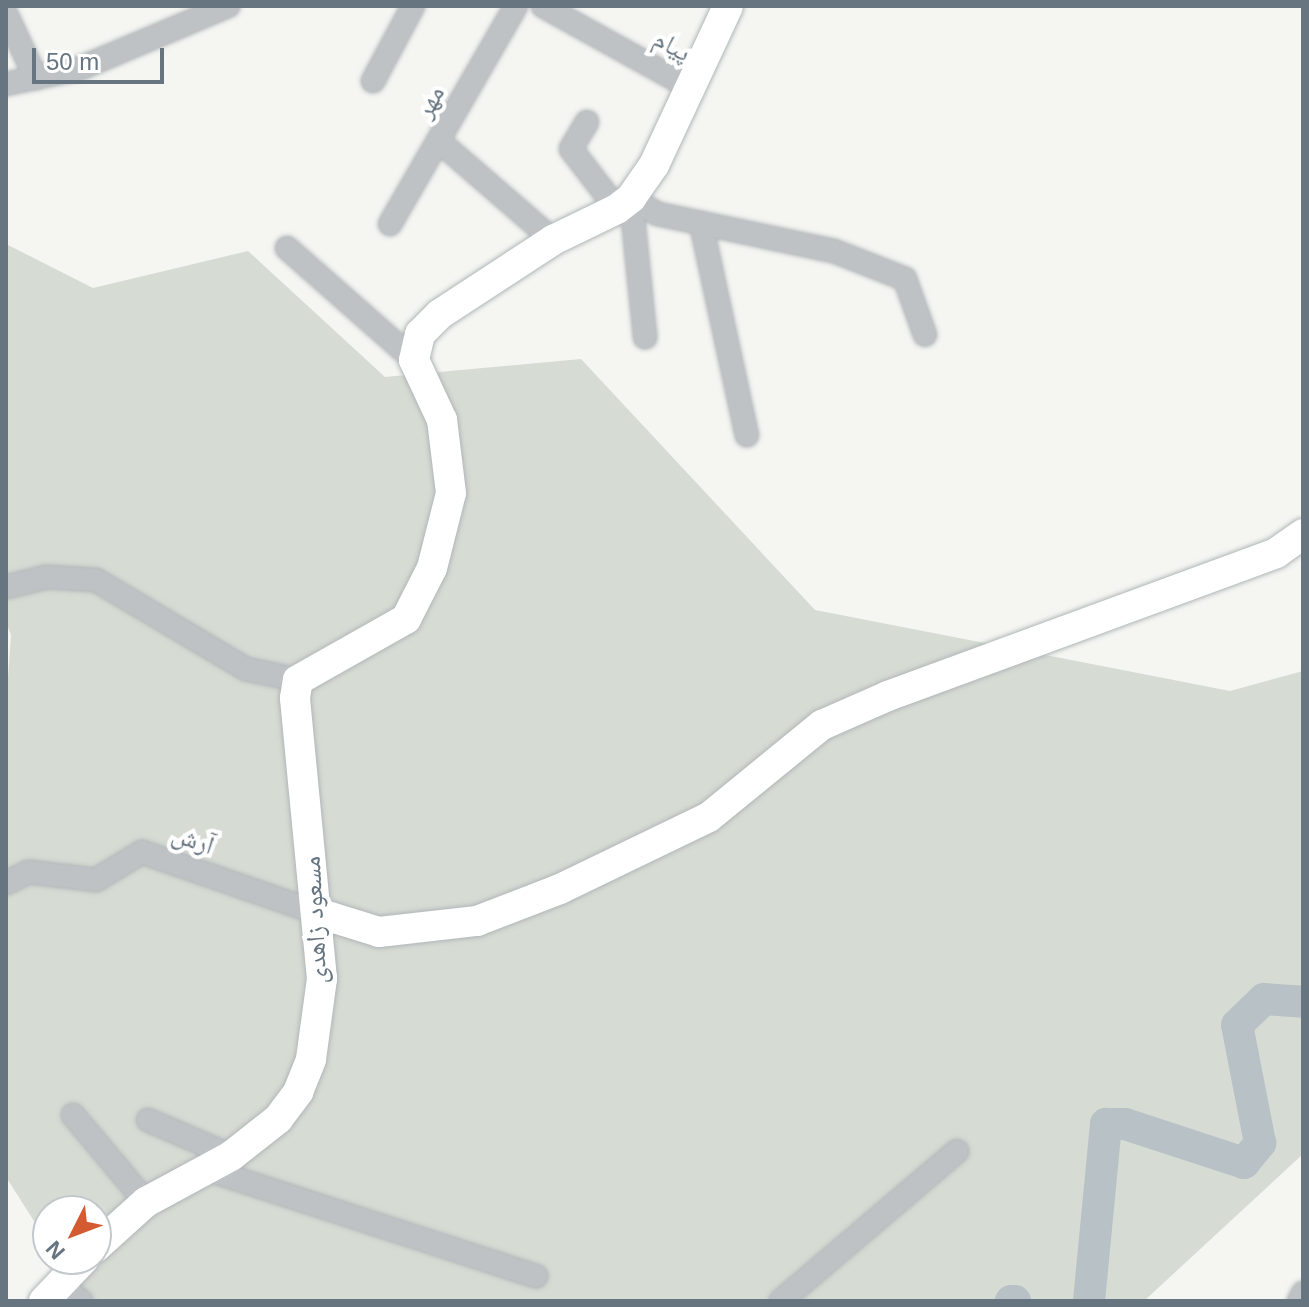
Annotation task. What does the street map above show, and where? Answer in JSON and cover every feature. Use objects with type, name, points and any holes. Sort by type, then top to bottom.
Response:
[{"type":"street","points":[[8,83],[81,68],[228,6]]},
{"type":"street","points":[[373,81],[413,6]]},
{"type":"street","name":"مهر","points":[[390,224],[516,6]]},
{"type":"street","name":"پیام","points":[[543,6],[689,87]]},
{"type":"street","points":[[414,360],[420,334],[440,314],[553,240],[624,203],[654,165],[728,6]]},
{"type":"street","points":[[6,14],[36,78]]},
{"type":"street","points":[[587,122],[571,149],[624,203],[658,214],[834,251],[905,279],[925,335]]},
{"type":"street","points":[[440,142],[553,240]]},
{"type":"street","points":[[624,203],[645,337]]},
{"type":"street","points":[[701,223],[747,435]]},
{"type":"street","points":[[6,587],[47,577],[96,580],[246,669],[298,680],[315,668],[382,636],[406,619],[432,568],[451,493],[442,420],[414,360],[287,248]]},
{"type":"street","points":[[318,913],[379,932],[477,921],[546,895],[709,817],[822,725],[888,696],[1276,553],[1303,534]]},
{"type":"street","name":"مسعود زاهدی","points":[[112,1233],[146,1202],[219,1162],[278,1119],[298,1092],[311,1059],[322,979],[295,698],[298,680]]},
{"type":"street","name":"آرش","points":[[6,883],[29,872],[96,880],[142,852],[318,913]]},
{"type":"street","points":[[73,1115],[146,1202]]},
{"type":"street","points":[[148,1120],[219,1162],[536,1276]]},
{"type":"street","points":[[781,1301],[957,1151]]},
{"type":"street","points":[[61,1295],[74,1275]]},
{"type":"street","points":[[1299,1301],[1303,1293]]},
{"type":"shaded area","points":[[6,244],[93,288],[248,251],[385,377],[581,359],[815,610],[1230,691],[1303,671],[1303,1154],[1144,1301],[85,1301],[68,1275],[112,1275],[112,1195],[32,1195],[32,1218],[6,1177],[6,706],[11,635],[6,622]]},
{"type":"waterway","points":[[1089,1301],[1106,1124],[1125,1124],[1244,1163],[1260,1143],[1237,1025],[1264,999],[1303,1002]]}]
